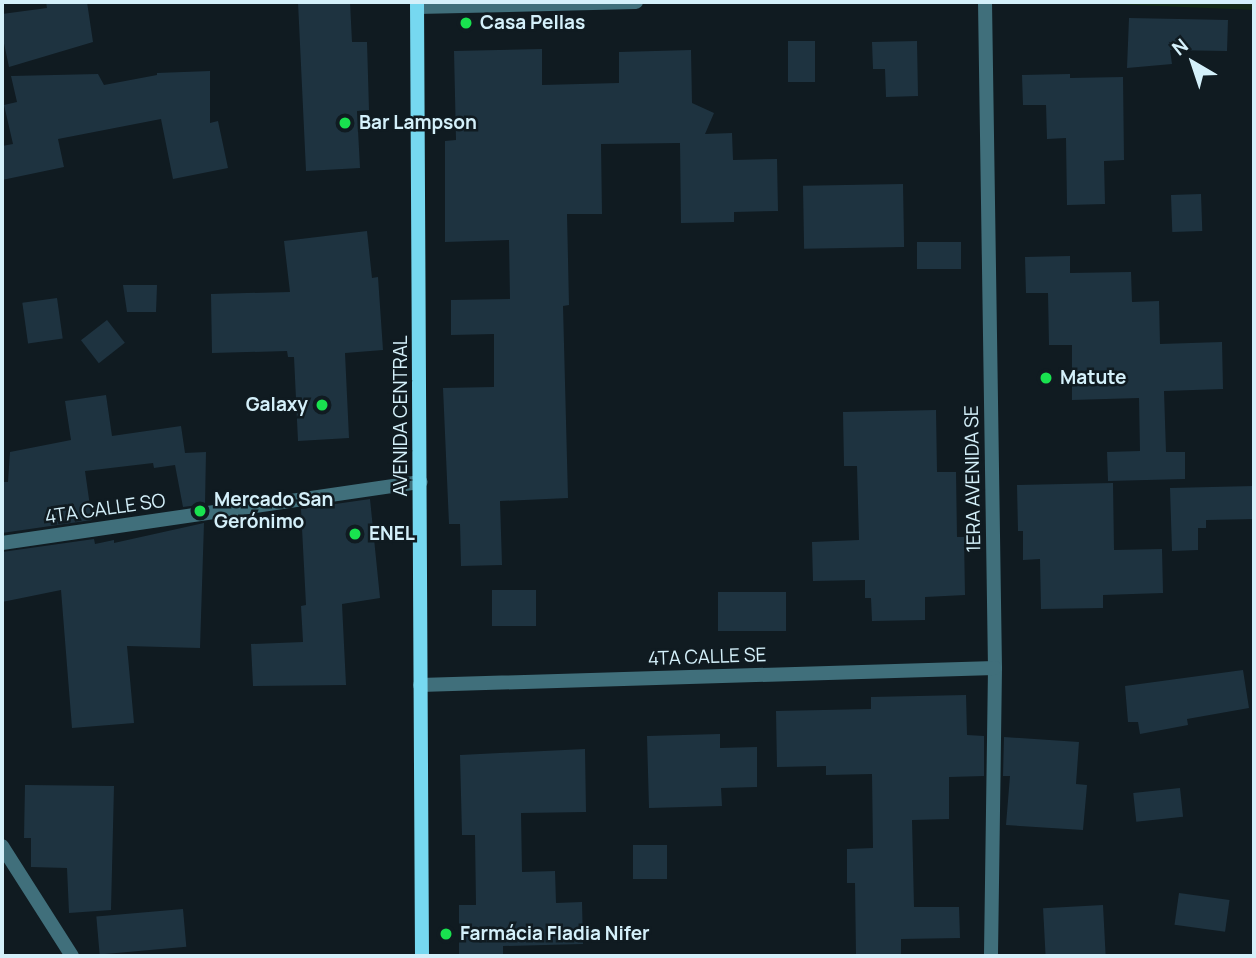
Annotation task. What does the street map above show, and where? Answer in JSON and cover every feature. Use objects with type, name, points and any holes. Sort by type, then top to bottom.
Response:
[{"type":"street","points":[[417,4],[636,2]]},
{"type":"street","name":"1ERA AVENIDA SE","points":[[985,2],[995,668],[991,956]]},
{"type":"street","name":"AVENIDA CENTRAL","points":[[417,4],[422,956]]},
{"type":"street","name":"4TA CALLE SO","points":[[2,543],[421,482]]},
{"type":"street","name":"4TA CALLE SE","points":[[420,685],[995,668]]},
{"type":"street","points":[[2,846],[72,956]]},
{"type":"green space","points":[[1254,2],[1254,10],[1112,4]]},
{"type":"building","points":[[46,2],[87,2],[93,42],[9,67],[2,34],[2,14],[47,8]]},
{"type":"building","points":[[298,2],[350,2],[352,42],[367,42],[369,110],[357,111],[360,168],[306,171]]},
{"type":"building","points":[[1129,18],[1228,20],[1227,51],[1170,50],[1172,64],[1127,68]]},
{"type":"building","points":[[788,41],[815,41],[815,82],[788,82]]},
{"type":"building","points":[[917,41],[918,96],[886,97],[885,69],[873,69],[872,42]]},
{"type":"building","points":[[542,49],[542,85],[619,83],[619,52],[691,50],[692,103],[714,113],[705,134],[732,133],[733,160],[777,159],[778,211],[734,212],[734,222],[681,223],[680,143],[601,144],[602,214],[567,214],[569,305],[563,306],[568,498],[500,501],[502,565],[461,566],[460,524],[449,524],[443,388],[494,387],[494,334],[451,335],[451,300],[510,299],[509,240],[445,242],[445,141],[456,140],[454,51]]},
{"type":"building","points":[[210,71],[210,123],[218,121],[228,168],[173,179],[161,119],[58,139],[64,167],[2,180],[2,146],[13,144],[4,105],[17,102],[11,76],[98,74],[104,85],[157,73]]},
{"type":"building","points":[[1070,74],[1070,78],[1123,77],[1124,160],[1104,161],[1105,204],[1067,205],[1066,138],[1047,139],[1046,105],[1023,105],[1022,75]]},
{"type":"building","points":[[903,184],[904,247],[804,249],[803,186]]},
{"type":"building","points":[[1201,194],[1202,231],[1172,232],[1171,195]]},
{"type":"building","points":[[367,231],[372,278],[378,277],[383,350],[345,353],[349,438],[298,441],[294,357],[288,357],[287,351],[212,353],[211,294],[290,292],[284,241]]},
{"type":"building","points":[[917,242],[961,242],[961,269],[917,269]]},
{"type":"building","points":[[1070,256],[1070,273],[1131,272],[1132,302],[1159,301],[1160,344],[1222,342],[1223,389],[1164,391],[1166,452],[1185,452],[1185,479],[1108,481],[1107,452],[1140,451],[1139,398],[1072,400],[1072,345],[1049,345],[1048,293],[1026,293],[1025,257]]},
{"type":"building","points":[[123,285],[157,285],[156,312],[127,312]]},
{"type":"building","points":[[57,298],[63,339],[28,343],[22,303]]},
{"type":"building","points":[[107,320],[125,343],[99,363],[81,340]]},
{"type":"building","points":[[106,395],[112,436],[181,426],[185,453],[206,452],[205,504],[183,507],[175,465],[154,468],[153,463],[85,471],[92,520],[2,533],[2,482],[8,482],[10,452],[71,440],[65,401]]},
{"type":"building","points":[[936,410],[937,472],[956,472],[957,537],[964,537],[965,595],[925,597],[925,620],[872,621],[871,598],[865,598],[865,580],[813,581],[812,542],[859,540],[857,466],[844,466],[843,412]]},
{"type":"building","points":[[1113,483],[1114,550],[1162,549],[1163,593],[1103,595],[1103,608],[1041,609],[1040,559],[1023,560],[1023,531],[1018,531],[1017,485]]},
{"type":"building","points":[[1254,486],[1254,519],[1206,520],[1206,528],[1198,528],[1198,550],[1172,551],[1170,488]]},
{"type":"building","points":[[370,499],[380,598],[342,604],[346,685],[253,686],[251,644],[303,642],[301,606],[306,605],[301,509]]},
{"type":"building","points":[[204,523],[200,648],[127,646],[134,723],[72,728],[61,590],[2,602],[2,552],[94,539],[95,544],[114,540],[114,543]]},
{"type":"building","points":[[492,590],[536,590],[536,626],[492,626]]},
{"type":"building","points":[[718,592],[786,592],[786,631],[718,631]]},
{"type":"building","points":[[1243,670],[1249,708],[1187,719],[1188,725],[1140,734],[1138,722],[1128,722],[1125,686]]},
{"type":"building","points":[[966,695],[967,735],[984,736],[984,776],[949,777],[949,819],[912,820],[914,907],[959,907],[960,938],[901,939],[901,956],[856,956],[855,883],[847,883],[847,849],[873,848],[872,774],[826,775],[826,766],[777,767],[776,711],[871,709],[871,697]]},
{"type":"building","points":[[720,734],[720,748],[757,747],[757,787],[721,788],[722,806],[649,808],[647,736]]},
{"type":"building","points":[[1004,737],[1079,742],[1076,784],[1087,785],[1083,830],[1006,825],[1010,776],[1003,776]]},
{"type":"building","points":[[585,749],[586,812],[521,813],[522,872],[555,871],[556,903],[582,902],[583,944],[503,946],[503,956],[459,956],[459,905],[476,905],[475,835],[462,835],[460,755]]},
{"type":"building","points":[[25,785],[114,786],[111,910],[69,913],[67,868],[31,867],[31,838],[24,838]]},
{"type":"building","points":[[1180,788],[1183,817],[1136,822],[1133,793]]},
{"type":"building","points":[[633,845],[667,845],[667,879],[633,879]]},
{"type":"building","points":[[1179,893],[1230,900],[1225,932],[1175,925]]},
{"type":"building","points":[[1103,905],[1106,956],[1046,956],[1043,908]]},
{"type":"building","points":[[183,909],[186,947],[100,954],[96,917]]},
{"type":"place","name":"Casa Pellas","points":[[466,23]]},
{"type":"place","name":"Bar Lampson","points":[[345,123]]},
{"type":"place","name":"Matute","points":[[1046,378]]},
{"type":"place","name":"Galaxy","points":[[322,405]]},
{"type":"place","name":"Mercado San Gerónimo","points":[[200,511]]},
{"type":"place","name":"ENEL","points":[[355,534]]},
{"type":"place","name":"Farmácia Fladia Nifer","points":[[446,934]]}]
